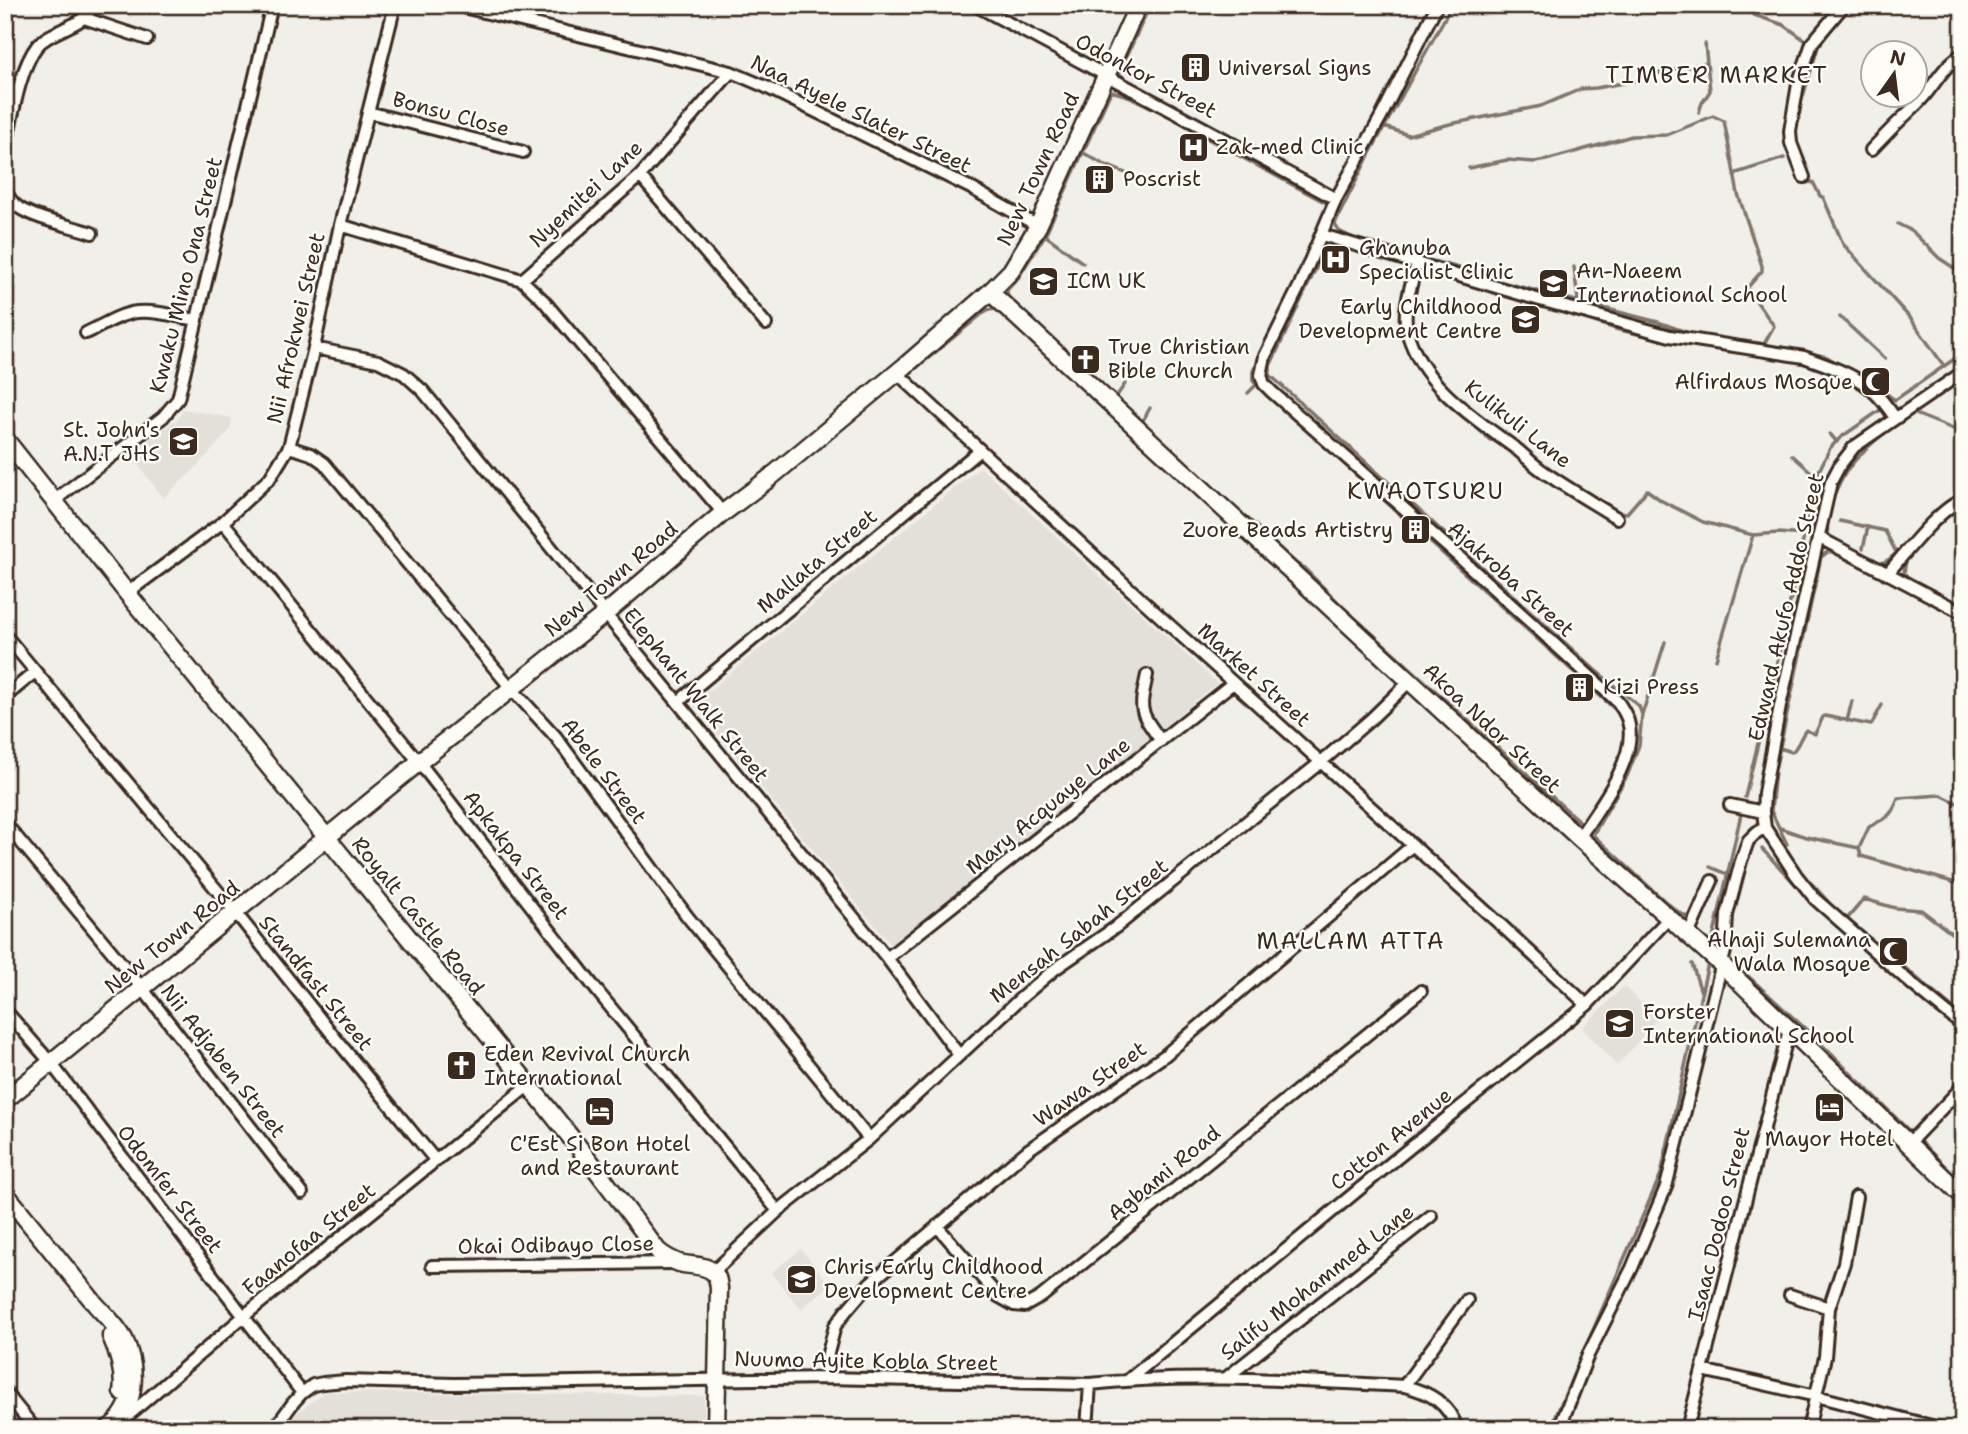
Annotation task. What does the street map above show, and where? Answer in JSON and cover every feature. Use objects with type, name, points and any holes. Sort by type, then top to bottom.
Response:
[{"type":"street","points":[[5,149],[30,56],[49,35],[84,18],[93,5]]},
{"type":"street","name":"Kwaku Mino Ona Street","points":[[55,500],[163,417],[178,399],[272,5]]},
{"type":"street","name":"Nii Afrokwei Street","points":[[127,593],[223,522],[270,478],[289,447],[314,348],[340,225],[395,5]]},
{"type":"street","name":"Naa Ayele Slater Street","points":[[455,5],[731,72],[969,187],[1038,226]]},
{"type":"street","name":"Odonkor Street","points":[[975,5],[1336,199]]},
{"type":"street","name":"New Town Road","points":[[5,1100],[604,614],[990,292],[1011,271],[1038,226],[1138,5]]},
{"type":"street","name":"Ajakroba Street","points":[[1437,5],[1336,199],[1299,288],[1265,356],[1261,375],[1264,384],[1618,702],[1629,722],[1627,755],[1611,787],[1579,838]]},
{"type":"street","points":[[1804,177],[1791,143],[1790,131],[1798,84],[1812,43],[1844,5]]},
{"type":"street","points":[[84,18],[148,39]]},
{"type":"street","points":[[1871,150],[1918,103],[1952,62],[1963,54]]},
{"type":"street","name":"Nyemitei Lane","points":[[522,280],[640,176],[731,72]]},
{"type":"street","name":"Bonsu Close","points":[[368,112],[523,152]]},
{"type":"street","points":[[640,176],[766,324]]},
{"type":"street","points":[[5,189],[9,200],[18,208],[92,233]]},
{"type":"street","points":[[340,225],[522,280],[543,300],[723,513]]},
{"type":"street","points":[[1322,235],[1670,336],[1804,357],[1868,386],[1882,399],[1892,414]]},
{"type":"street","name":"Kulikuli Lane","points":[[1417,262],[1407,305],[1407,329],[1417,356],[1430,375],[1479,424],[1542,471],[1617,518]]},
{"type":"street","name":"Akoa Ndor Street","points":[[990,292],[1579,838],[1721,964],[1963,1196]]},
{"type":"street","points":[[86,333],[138,312],[197,320]]},
{"type":"street","name":"Elephant Walk Street","points":[[314,348],[378,361],[404,374],[423,391],[887,958],[959,1055]]},
{"type":"street","name":"Market Street","points":[[896,372],[1587,1005]]},
{"type":"street","name":"Edward Akufo Addo Street","points":[[1765,828],[1764,793],[1780,706],[1831,481],[1854,447],[1892,414],[1963,372]]},
{"type":"street","name":"Royalt Castle Road","points":[[5,439],[127,593],[529,1085],[658,1251],[680,1263],[699,1266],[713,1272]]},
{"type":"street","name":"Abele Street","points":[[289,447],[311,454],[324,463],[511,688],[556,737],[687,916],[869,1139]]},
{"type":"street","name":"Mallata Street","points":[[678,702],[980,450]]},
{"type":"street","points":[[1887,574],[1937,518],[1963,500]]},
{"type":"street","name":"Apkakpa Street","points":[[223,522],[419,762],[598,992],[778,1212]]},
{"type":"street","points":[[1818,537],[1963,613]]},
{"type":"street","name":"Standfast Street","points":[[5,635],[236,913],[436,1161]]},
{"type":"street","points":[[5,697],[34,672]]},
{"type":"street","points":[[1147,675],[1141,704],[1143,715],[1161,741]]},
{"type":"street","name":"Mensah Sabah Street","points":[[713,1272],[778,1212],[869,1139],[1055,969],[1116,927],[1321,762],[1411,680]]},
{"type":"street","name":"Mary Acquaye Lane","points":[[887,958],[1233,683]]},
{"type":"street","points":[[1730,805],[1763,812]]},
{"type":"street","name":"Nii Adjaben Street","points":[[5,823],[142,988],[302,1193]]},
{"type":"street","points":[[1559,1429],[1588,1355],[1632,1268],[1666,1187],[1726,946],[1727,915],[1741,861],[1748,842],[1757,832],[1765,828],[1815,899],[1963,1026]]},
{"type":"street","name":"Wawa Street","points":[[825,1378],[835,1326],[870,1283],[1028,1150],[1164,1056],[1412,845]]},
{"type":"street","points":[[1692,938],[1712,881]]},
{"type":"street","name":"Cotton Avenue","points":[[1128,1380],[1587,1005],[1669,918]]},
{"type":"street","name":"Agbami Road","points":[[937,1226],[998,1296],[1014,1305],[1025,1306],[1041,1297],[1421,991]]},
{"type":"street","name":"Odomfer Street","points":[[5,1010],[51,1063],[302,1393]]},
{"type":"street","name":"Isaac Dodoo Street","points":[[1687,1429],[1789,1030]]},
{"type":"street","name":"Faanofaa Street","points":[[109,1427],[119,1424],[148,1396],[244,1316],[529,1085]]},
{"type":"street","points":[[1908,1144],[1963,1086]]},
{"type":"street","points":[[5,1194],[125,1341],[132,1368],[132,1386],[128,1406],[109,1427]]},
{"type":"street","points":[[1808,1429],[1825,1357],[1829,1308],[1844,1264],[1856,1197]]},
{"type":"street","name":"Salifu Mohammed Lane","points":[[1226,1378],[1431,1216]]},
{"type":"street","name":"Okai Odibayo Close","points":[[432,1266],[680,1263]]},
{"type":"street","points":[[713,1272],[719,1288],[716,1429]]},
{"type":"street","points":[[1790,1295],[1829,1308]]},
{"type":"street","points":[[1404,1386],[1467,1300]]},
{"type":"street","points":[[1702,1370],[1816,1396],[1914,1425],[1943,1429]]},
{"type":"street","name":"Nuumo Ayite Kobla Street","points":[[302,1393],[313,1385],[346,1381],[454,1384],[825,1378],[1090,1384],[1128,1380],[1226,1378],[1404,1386],[1432,1395],[1442,1402],[1457,1429]]},
{"type":"street","points":[[1087,1429],[1090,1384]]},
{"type":"street","points":[[5,1392],[35,1429]]},
{"type":"street","points":[[274,1429],[302,1393]]},
{"type":"shaded area","name":"St. John's A.N.T JHS","points":[[183,409],[232,418],[230,430],[193,471],[163,498],[129,453],[179,418]]},
{"type":"shaded area","points":[[980,467],[1217,683],[896,951],[693,704]]},
{"type":"shaded area","name":"Forster International School","points":[[1624,986],[1657,1019],[1617,1066],[1582,1028]]},
{"type":"shaded area","name":"Chris Early Childhood Development Centre","points":[[801,1249],[830,1285],[801,1309],[771,1273]]},
{"type":"shaded area","points":[[325,1392],[704,1396],[704,1429],[285,1429],[296,1414]]},
{"type":"waterway","points":[[1119,28],[1129,5]]},
{"type":"waterway","points":[[1150,5],[1119,73],[1125,79],[1270,158]]},
{"type":"waterway","points":[[1155,5],[1164,8]]},
{"type":"waterway","points":[[1357,240],[1339,231],[1335,225],[1336,221],[1369,155],[1452,5]]},
{"type":"waterway","points":[[1738,5],[1754,15],[1784,25],[1809,43]]},
{"type":"waterway","points":[[1795,129],[1818,47],[1850,5]]},
{"type":"waterway","points":[[1699,112],[1710,91],[1705,44]]},
{"type":"waterway","points":[[1385,127],[1408,135],[1541,106],[1581,89],[1639,80],[1706,63]]},
{"type":"waterway","points":[[1008,300],[1007,290],[1018,278],[1045,235],[1111,91],[1128,96],[1175,119],[1328,204]]},
{"type":"waterway","points":[[1311,246],[1334,191],[1382,103]]},
{"type":"waterway","points":[[1785,129],[1789,114]]},
{"type":"waterway","points":[[1469,168],[1507,160],[1535,162],[1632,136],[1667,135],[1713,116],[1724,121],[1738,194],[1762,266],[1762,271],[1747,288],[1774,326],[1764,344]]},
{"type":"waterway","points":[[1082,152],[1140,179]]},
{"type":"waterway","points":[[1734,176],[1784,158]]},
{"type":"waterway","points":[[1802,179],[1804,183],[1813,182],[1823,197],[1843,244],[1911,319],[1944,366]]},
{"type":"waterway","points":[[1898,224],[1912,231],[1939,258],[1963,274]]},
{"type":"waterway","points":[[1045,235],[1083,263]]},
{"type":"waterway","points":[[1326,247],[1270,366],[1270,375],[1594,669],[1639,706],[1642,715]]},
{"type":"waterway","points":[[1405,254],[1658,322],[1694,335]]},
{"type":"waterway","points":[[1574,267],[1578,300]]},
{"type":"waterway","points":[[909,374],[987,310],[997,309],[1001,313]]},
{"type":"waterway","points":[[1570,314],[1619,330],[1671,341]]},
{"type":"waterway","points":[[1840,317],[1885,359]]},
{"type":"waterway","points":[[1708,337],[1797,351]]},
{"type":"waterway","points":[[1805,352],[1827,357],[1840,365]]},
{"type":"waterway","points":[[1895,400],[1963,353]]},
{"type":"waterway","points":[[1260,358],[1253,371],[1253,381],[1268,395]]},
{"type":"waterway","points":[[1831,502],[1846,472],[1869,446],[1900,421],[1963,379]]},
{"type":"waterway","points":[[1114,400],[1125,384]]},
{"type":"waterway","points":[[1248,393],[1256,385]]},
{"type":"waterway","points":[[1874,385],[1895,400]]},
{"type":"waterway","points":[[1745,797],[1774,677],[1817,475],[1830,448],[1886,406]]},
{"type":"waterway","points":[[1141,424],[1150,408]]},
{"type":"waterway","points":[[1913,413],[1963,433]]},
{"type":"waterway","points":[[1289,414],[1620,714]]},
{"type":"waterway","points":[[1474,425],[1490,440],[1500,441]]},
{"type":"waterway","points":[[1830,434],[1837,442]]},
{"type":"waterway","points":[[1168,446],[1581,823],[1612,777]]},
{"type":"waterway","points":[[1151,451],[1225,520]]},
{"type":"waterway","points":[[1792,455],[1817,475]]},
{"type":"waterway","points":[[1615,512],[1627,513],[1647,490],[1662,501],[1703,522],[1753,535],[1805,535]]},
{"type":"waterway","points":[[1914,550],[1950,513]]},
{"type":"waterway","points":[[1827,520],[1828,534],[1832,539]]},
{"type":"waterway","points":[[1840,521],[1885,531],[1896,552]]},
{"type":"waterway","points":[[1863,548],[1868,527]]},
{"type":"waterway","points":[[1716,659],[1753,535]]},
{"type":"waterway","points":[[1878,563],[1886,561],[1903,549]]},
{"type":"waterway","points":[[1787,844],[1771,811],[1775,770],[1821,557],[1829,551],[1832,552],[1963,618]]},
{"type":"waterway","points":[[1261,554],[1289,580]]},
{"type":"waterway","points":[[1909,556],[1904,573],[1910,580]]},
{"type":"waterway","points":[[1665,642],[1642,715],[1639,745],[1627,776],[1593,835],[1668,904],[1687,917]]},
{"type":"waterway","points":[[1847,721],[1852,701]]},
{"type":"waterway","points":[[1780,748],[1792,752],[1806,730],[1815,734],[1825,716],[1871,725],[1882,705]]},
{"type":"waterway","points":[[1963,806],[1941,795],[1898,798],[1887,817],[1869,827],[1859,848],[1861,856],[1963,885]]},
{"type":"waterway","points":[[1711,948],[1741,814]]},
{"type":"waterway","points":[[1780,828],[1806,837],[1859,848]]},
{"type":"waterway","points":[[1762,849],[1804,893]]},
{"type":"waterway","points":[[1710,867],[1727,874]]},
{"type":"waterway","points":[[1812,884],[1832,906],[1963,1017]]},
{"type":"waterway","points":[[1847,919],[1864,899],[1895,908],[1921,910],[1963,942]]},
{"type":"waterway","points":[[1550,1429],[1661,1174],[1709,959]]},
{"type":"waterway","points":[[1692,964],[1701,992]]},
{"type":"waterway","points":[[1748,976],[1811,1034],[1963,1184]]},
{"type":"waterway","points":[[1879,1127],[1907,1153]]},
{"type":"place","name":"Universal Signs","points":[[1195,68]]},
{"type":"place","name":"Zak-med Clinic","points":[[1193,147]]},
{"type":"place","name":"Poscrist","points":[[1100,179]]},
{"type":"place","name":"Ghanuba Specialist Clinic","points":[[1336,260]]},
{"type":"place","name":"ICM UK","points":[[1044,281]]},
{"type":"place","name":"An-Naeem International School","points":[[1553,283]]},
{"type":"place","name":"Early Childhood Development Centre","points":[[1525,319]]},
{"type":"place","name":"True Christian Bible Church","points":[[1085,359]]},
{"type":"place","name":"Alfirdaus Mosque","points":[[1876,382]]},
{"type":"place","name":"St. John's A.N.T JHS","points":[[183,442]]},
{"type":"place","name":"Zuore Beads Artistry","points":[[1416,530]]},
{"type":"place","name":"Kizi Press","points":[[1580,687]]},
{"type":"place","name":"Alhaji Sulemana Wala Mosque","points":[[1894,952]]},
{"type":"place","name":"Forster International School","points":[[1620,1024]]},
{"type":"place","name":"Eden Revival Church International","points":[[461,1066]]},
{"type":"place","name":"Mayor Hotel","points":[[1829,1107]]},
{"type":"place","name":"C'Est Si Bon Hotel and Restaurant","points":[[600,1112]]},
{"type":"place","name":"Chris Early Childhood Development Centre","points":[[801,1279]]},
{"type":"district","name":"TIMBER MARKET","points":[[1717,75]]},
{"type":"district","name":"KWAOTSURU","points":[[1426,491]]},
{"type":"district","name":"MALLAM ATTA","points":[[1351,941]]}]
